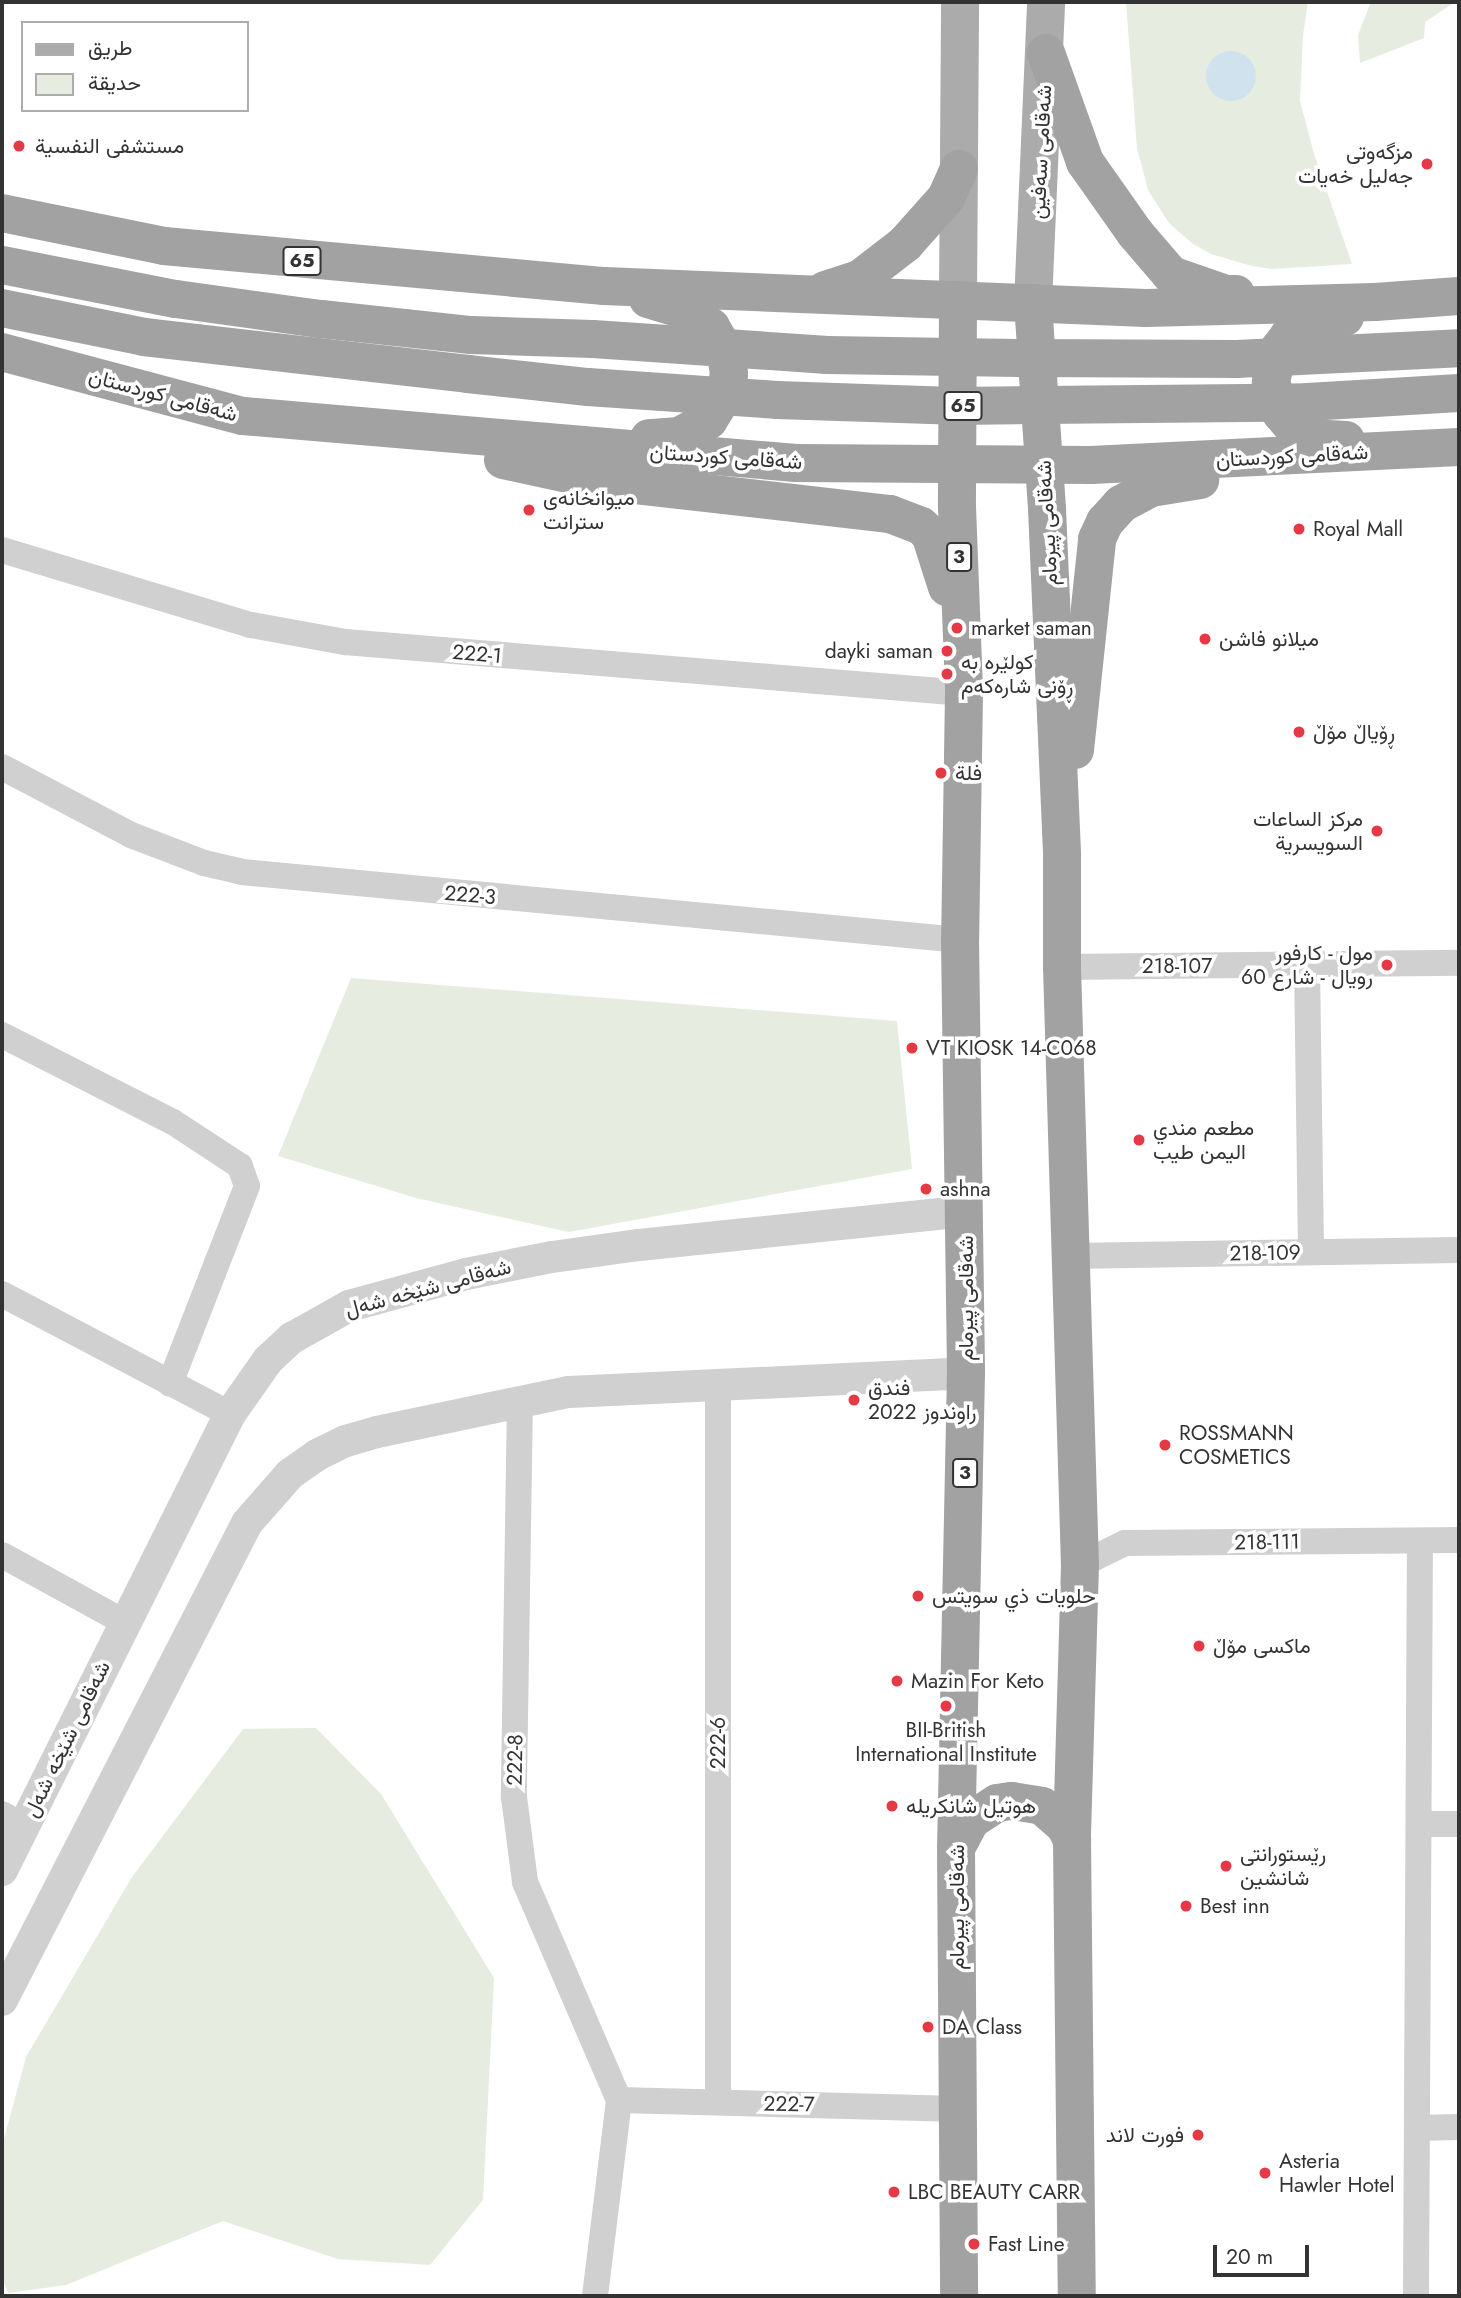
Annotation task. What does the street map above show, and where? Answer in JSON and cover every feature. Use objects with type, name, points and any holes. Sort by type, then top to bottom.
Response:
[{"type":"highway","points":[[1046,52],[1085,162],[1135,233],[1171,275],[1226,294],[1375,302]]},
{"type":"highway","points":[[810,294],[846,285],[875,269],[905,244],[939,206],[959,169]]},
{"type":"highway","name":"65","points":[[2,213],[164,246],[604,286],[1146,308],[1375,302],[1459,296]]},
{"type":"highway","points":[[2,265],[176,299],[321,319],[471,335],[593,339],[827,355],[1014,358],[1237,359],[1459,348]]},
{"type":"highway","points":[[365,429],[441,422],[669,438],[700,427],[716,412],[728,385],[729,363],[717,335],[703,320],[685,310],[604,286]]},
{"type":"highway","name":"شەقامی پیرمام","points":[[958,300],[958,464],[964,694],[960,940],[967,1373],[956,1848],[959,2296]]},
{"type":"highway","name":"شەقامی پیرمام","points":[[1033,303],[1044,464],[1062,856],[1062,967],[1080,1565],[1072,1840],[1077,2296]]},
{"type":"highway","name":"65","points":[[2,308],[144,337],[468,374],[777,400],[954,406],[1308,402],[1459,393]]},
{"type":"highway","points":[[1459,309],[1318,319],[1289,336],[1279,349],[1271,382],[1281,413],[1310,438],[1459,447]]},
{"type":"highway","name":"شەقامی کوردستان","points":[[2,352],[243,416],[365,429],[796,463],[1044,464],[1459,447]]},
{"type":"highway","points":[[365,429],[600,481],[877,510],[904,519],[930,534],[938,550],[962,649]]},
{"type":"highway","points":[[1062,856],[1097,539],[1105,522],[1121,505],[1151,488],[1394,451]]},
{"type":"highway","points":[[956,1848],[971,1820],[997,1803],[1012,1801],[1042,1806],[1065,1826],[1072,1840]]},
{"type":"main road","points":[[958,300],[960,2]]},
{"type":"main road","name":"شەقامی سەفین","points":[[1033,303],[1046,52],[1046,2]]},
{"type":"street","name":"222-1","points":[[2,550],[251,625],[345,642],[964,694]]},
{"type":"street","name":"222-3","points":[[2,767],[131,835],[204,863],[242,872],[960,940]]},
{"type":"street","name":"218-107","points":[[1062,967],[1459,962]]},
{"type":"street","points":[[1307,965],[1311,1252]]},
{"type":"street","points":[[2,1035],[173,1122],[240,1166],[247,1186],[170,1382]]},
{"type":"street","name":"شەقامی شێخه‌ شه‌ل","points":[[2,1870],[13,1820],[124,1622],[230,1414],[247,1386],[292,1338],[349,1306],[466,1274],[639,1244],[965,1211]]},
{"type":"street","name":"218-109","points":[[1071,1255],[1459,1250]]},
{"type":"street","points":[[2,1294],[230,1414]]},
{"type":"street","points":[[2,2000],[247,1523],[267,1497],[308,1461],[346,1441],[520,1400],[619,1387],[967,1373]]},
{"type":"street","name":"222-6","points":[[718,1384],[718,2102]]},
{"type":"street","name":"222-8","points":[[520,1400],[514,1797],[525,1882],[619,2100]]},
{"type":"street","points":[[1416,2296],[1420,1541]]},
{"type":"street","name":"218-111","points":[[1080,1565],[1125,1543],[1459,1541]]},
{"type":"street","points":[[2,1555],[124,1622]]},
{"type":"street","points":[[1419,1824],[1459,1824]]},
{"type":"street","points":[[595,2296],[619,2100]]},
{"type":"street","name":"222-7","points":[[619,2100],[959,2109]]},
{"type":"street","points":[[1417,2128],[1459,2127]]},
{"type":"green space","points":[[1126,2],[1308,2],[1303,35],[1300,101],[1314,154],[1352,264],[1272,269],[1252,266],[1211,254],[1193,244],[1169,223],[1148,190],[1137,148]]},
{"type":"green space","points":[[1371,2],[1452,4],[1425,22],[1424,38],[1360,63],[1358,35]]},
{"type":"green space","points":[[351,978],[897,1021],[912,1169],[569,1232],[416,1198],[278,1156]]},
{"type":"green space","points":[[316,1728],[381,1794],[494,1978],[483,2200],[430,2265],[338,2259],[223,2221],[66,2285],[8,2293],[2,2277],[2,2146],[26,2057],[132,1877],[243,1729]]},
{"type":"water","points":[[1231,51],[1249,58],[1256,76],[1249,94],[1231,101],[1213,94],[1206,76],[1213,58]]},
{"type":"place","name":"مستشفى النفسية","points":[[19,146]]},
{"type":"place","name":"مزگەوتی جەلیل خەیات","points":[[1427,164]]},
{"type":"place","name":"میوانخانەی سترانت","points":[[529,510]]},
{"type":"place","name":"Royal Mall","points":[[1299,529]]},
{"type":"place","name":"market saman","points":[[957,628]]},
{"type":"place","name":"ميلانو فاشن","points":[[1205,639]]},
{"type":"place","name":"dayki saman","points":[[947,651]]},
{"type":"place","name":"کولێرە بە ڕۆنی شارەکەم","points":[[947,674]]},
{"type":"place","name":"ڕۆیاڵ مۆڵ","points":[[1299,732]]},
{"type":"place","name":"فلة","points":[[941,773]]},
{"type":"place","name":"مركز الساعات السويسرية","points":[[1377,831]]},
{"type":"place","name":"مول - كارفور رويال - شارع 60","points":[[1387,965]]},
{"type":"place","name":"VT KIOSK 14-C068","points":[[912,1048]]},
{"type":"place","name":"مطعم مندي اليمن طيب","points":[[1139,1140]]},
{"type":"place","name":"ashna","points":[[926,1189]]},
{"type":"place","name":"فندق راوندوز 2022","points":[[854,1400]]},
{"type":"place","name":"ROSSMANN COSMETICS","points":[[1165,1445]]},
{"type":"place","name":"حلويات ذي سويتس","points":[[918,1596]]},
{"type":"place","name":"ماكسی مۆڵ","points":[[1199,1646]]},
{"type":"place","name":"Mazin For Keto","points":[[897,1681]]},
{"type":"place","name":"BII-British International Institute","points":[[946,1706]]},
{"type":"place","name":"هوتيل شانكريله","points":[[892,1806]]},
{"type":"place","name":"رێستورانتی شانشین","points":[[1226,1866]]},
{"type":"place","name":"Best inn","points":[[1186,1906]]},
{"type":"place","name":"DA Class","points":[[928,2027]]},
{"type":"place","name":"فورت لاند","points":[[1198,2135]]},
{"type":"place","name":"Asteria Hawler Hotel","points":[[1265,2173]]},
{"type":"place","name":"LBC BEAUTY CARR","points":[[894,2192]]},
{"type":"place","name":"Fast Line","points":[[974,2244]]}]
